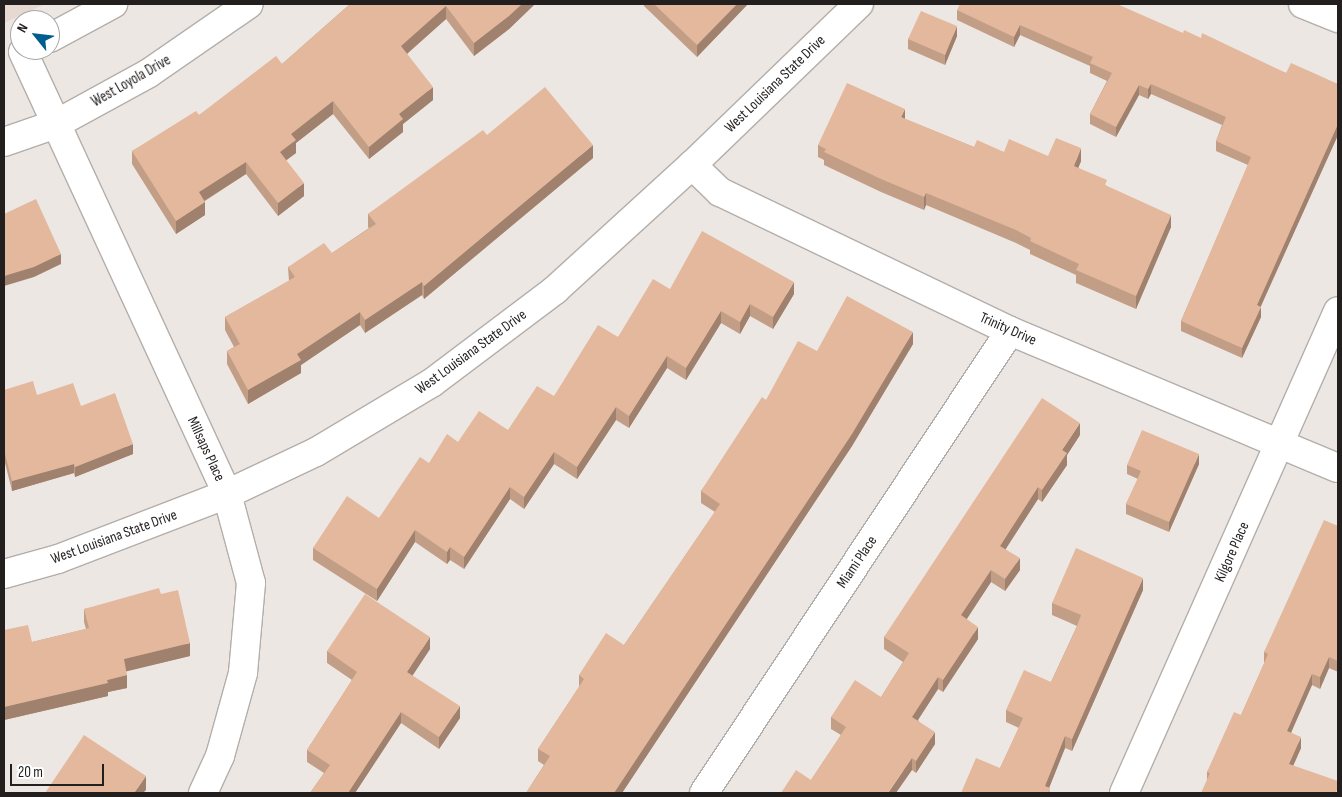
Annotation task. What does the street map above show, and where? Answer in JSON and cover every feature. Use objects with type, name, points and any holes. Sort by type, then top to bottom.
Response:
[{"type":"street","points":[[60,33],[113,4]]},
{"type":"street","name":"West Loyola Drive","points":[[4,142],[56,124],[149,73],[249,4]]},
{"type":"street","name":"West Louisiana State Drive","points":[[4,574],[58,559],[227,494],[316,452],[433,382],[555,290],[692,164],[859,4]]},
{"type":"street","points":[[1304,4],[1338,18]]},
{"type":"street","name":"Millsaps Place","points":[[21,60],[56,124],[227,494],[251,583],[243,673],[220,756],[203,793]]},
{"type":"street","name":"Trinity Drive","points":[[692,164],[720,192],[1010,331],[1338,468]]},
{"type":"street","name":"Kilgore Place","points":[[1124,793],[1338,311]]},
{"type":"street","name":"Miami Place","points":[[704,793],[1010,331]]},
{"type":"shaded area","points":[[4,4],[45,4],[32,10],[10,10],[10,20],[4,23]]},
{"type":"building","points":[[350,4],[522,4],[474,43],[446,6],[401,46],[433,87],[399,114],[403,119],[369,147],[333,101],[291,134],[296,140],[280,152],[304,183],[278,203],[246,162],[199,192],[205,202],[176,221],[132,151],[196,111],[199,115],[276,56],[282,64]]},
{"type":"building","points":[[654,4],[737,4],[697,45]]},
{"type":"building","points":[[960,4],[1117,4],[1183,33],[1184,30],[1201,38],[1202,33],[1286,73],[1291,63],[1338,84],[1338,124],[1257,305],[1261,307],[1242,348],[1181,321],[1251,157],[1216,141],[1226,117],[1151,84],[1148,89],[1139,85],[1116,127],[1090,114],[1112,73],[1090,63],[1093,57],[1020,25],[1014,37],[957,10]]},
{"type":"building","points":[[921,11],[957,26],[945,55],[908,39]]},
{"type":"building","points":[[847,83],[905,109],[901,117],[974,147],[977,140],[1004,152],[1009,139],[1048,156],[1056,138],[1081,148],[1074,166],[1107,180],[1105,185],[1171,215],[1136,296],[1076,270],[1079,264],[1030,241],[1031,238],[1016,230],[926,193],[924,197],[824,152],[826,149],[818,145]]},
{"type":"building","points":[[545,87],[593,145],[424,286],[422,282],[365,320],[360,312],[297,354],[301,360],[248,390],[227,351],[240,344],[225,317],[295,277],[288,267],[324,243],[332,253],[376,224],[368,214],[483,130],[487,135]]},
{"type":"building","points":[[36,199],[61,254],[34,267],[4,276],[4,214]]},
{"type":"building","points":[[702,231],[794,282],[773,317],[750,304],[740,322],[721,311],[686,368],[667,356],[629,416],[616,407],[577,467],[554,452],[524,497],[510,487],[464,557],[450,547],[447,552],[415,530],[377,589],[313,548],[347,496],[379,518],[420,457],[429,463],[447,434],[458,442],[479,411],[508,430],[537,386],[554,396],[598,325],[618,337],[653,279],[670,289]]},
{"type":"building","points":[[847,296],[913,332],[852,434],[614,793],[526,793],[550,756],[538,749],[584,679],[579,675],[606,633],[624,645],[720,504],[701,491],[762,397],[766,400],[798,341],[817,351]]},
{"type":"building","points":[[33,381],[37,395],[73,383],[81,406],[115,393],[133,444],[75,467],[74,464],[12,481],[4,450],[4,390]]},
{"type":"building","points":[[1042,398],[1080,423],[1062,450],[1067,453],[1042,490],[1038,487],[1000,546],[1020,558],[1005,579],[991,570],[961,615],[978,627],[943,680],[938,677],[912,717],[935,732],[916,761],[912,758],[888,793],[781,793],[796,770],[811,780],[846,727],[831,717],[855,680],[881,697],[909,653],[884,637]]},
{"type":"building","points":[[1142,430],[1199,454],[1169,522],[1126,504],[1141,471],[1127,465]]},
{"type":"building","points":[[1324,520],[1338,526],[1338,661],[1329,657],[1320,677],[1312,674],[1287,731],[1301,737],[1289,764],[1338,781],[1336,793],[1201,793],[1210,773],[1207,772],[1234,712],[1241,715],[1268,654],[1264,652]]},
{"type":"building","points":[[1076,548],[1143,578],[1072,739],[1065,736],[1045,786],[1050,788],[1048,793],[961,793],[976,758],[1000,768],[1023,718],[1006,710],[1024,670],[1051,682],[1076,629],[1081,615],[1052,603]]},
{"type":"building","points":[[159,588],[161,594],[178,590],[190,643],[124,659],[127,675],[107,680],[108,683],[4,707],[4,630],[28,625],[32,642],[89,628],[84,609]]},
{"type":"building","points":[[365,594],[430,637],[407,672],[460,706],[439,737],[401,712],[348,793],[310,793],[330,765],[307,750],[357,672],[327,651]]},
{"type":"building","points":[[84,735],[146,776],[134,793],[45,793]]}]
